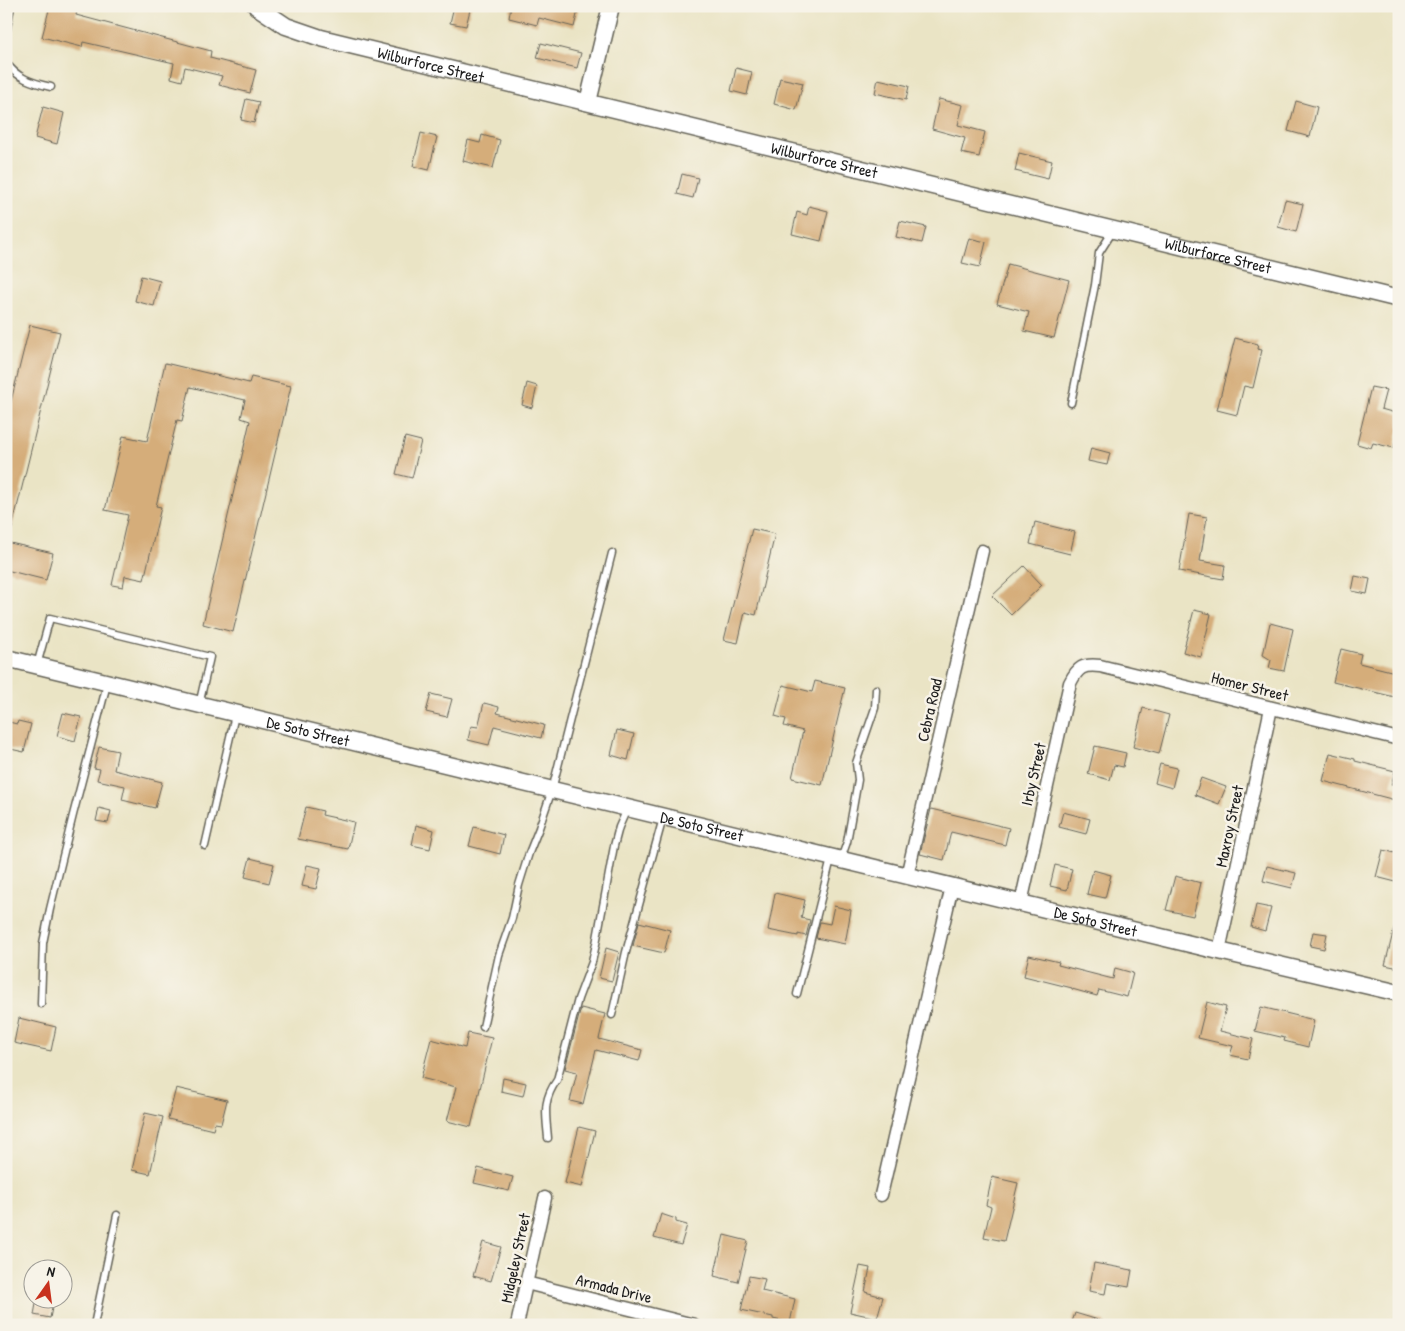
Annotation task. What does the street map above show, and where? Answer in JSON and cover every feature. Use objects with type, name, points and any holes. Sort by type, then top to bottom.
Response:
[{"type":"street","name":"Wilburforce Street","points":[[256,6],[286,26],[321,38],[1399,299]]},
{"type":"street","points":[[588,102],[610,6]]},
{"type":"street","name":"Cebra Road","points":[[907,876],[982,551]]},
{"type":"street","name":"De Soto Street","points":[[6,658],[1399,993]]},
{"type":"street","name":"Homer Street","points":[[1093,665],[1399,739]]},
{"type":"street","name":"Irby Street","points":[[1021,903],[1070,683],[1074,674],[1081,667],[1093,665]]},
{"type":"street","name":"Maxroy Street","points":[[1219,951],[1271,708]]},
{"type":"street","points":[[881,1196],[952,886]]},
{"type":"street","name":"Midgeley Street","points":[[517,1325],[545,1198]]},
{"type":"street","name":"Armada Drive","points":[[526,1283],[694,1325]]},
{"type":"lane","points":[[6,34],[12,6]]},
{"type":"lane","points":[[6,62],[16,74],[24,79],[51,86]]},
{"type":"lane","points":[[1071,403],[1095,285],[1099,254],[1113,230]]},
{"type":"lane","points":[[483,1027],[499,955],[512,918],[519,885],[552,790],[612,553]]},
{"type":"lane","points":[[37,666],[50,618],[210,656],[199,705]]},
{"type":"lane","points":[[42,1004],[43,943],[72,815],[107,683]]},
{"type":"lane","points":[[798,994],[836,859],[847,842],[858,780],[856,763],[875,708],[876,689]]},
{"type":"lane","points":[[205,846],[236,714]]},
{"type":"lane","points":[[548,1138],[546,1105],[552,1087],[557,1080],[578,999],[592,962],[614,846],[627,808]]},
{"type":"lane","points":[[612,1015],[626,952],[663,817]]},
{"type":"lane","points":[[94,1325],[117,1215]]},
{"type":"building","points":[[50,6],[78,6],[76,15],[211,51],[210,58],[256,70],[250,93],[219,85],[222,76],[185,67],[182,81],[171,78],[174,63],[83,42],[82,47],[42,37]]},
{"type":"building","points":[[454,6],[471,6],[466,26],[450,23]]},
{"type":"building","points":[[511,6],[579,6],[574,27],[539,18],[537,25],[509,18]]},
{"type":"building","points":[[541,43],[581,53],[577,68],[537,58]]},
{"type":"building","points":[[736,68],[752,72],[747,95],[731,91]]},
{"type":"building","points":[[780,78],[803,83],[796,110],[774,104]]},
{"type":"building","points":[[878,79],[909,86],[906,100],[875,93]]},
{"type":"building","points":[[246,99],[259,102],[254,123],[241,120]]},
{"type":"building","points":[[939,99],[963,105],[958,125],[985,132],[979,157],[961,153],[965,138],[932,129]]},
{"type":"building","points":[[1296,101],[1317,107],[1310,137],[1288,131]]},
{"type":"building","points":[[43,107],[64,113],[57,144],[35,138]]},
{"type":"building","points":[[421,133],[437,137],[429,170],[413,166]]},
{"type":"building","points":[[482,135],[500,140],[493,168],[463,161],[468,140],[480,143]]},
{"type":"building","points":[[1019,153],[1052,161],[1048,179],[1015,171]]},
{"type":"building","points":[[682,174],[698,178],[693,198],[677,194]]},
{"type":"building","points":[[1285,200],[1303,204],[1296,232],[1278,227]]},
{"type":"building","points":[[809,206],[828,211],[821,241],[792,234],[797,212],[807,215]]},
{"type":"building","points":[[900,221],[926,227],[922,243],[896,237]]},
{"type":"building","points":[[969,238],[986,242],[980,267],[962,263]]},
{"type":"building","points":[[1008,264],[1069,280],[1054,338],[1024,331],[1029,312],[997,304]]},
{"type":"building","points":[[141,276],[160,281],[154,306],[135,301]]},
{"type":"building","points":[[30,325],[60,332],[10,536],[6,535],[6,421]]},
{"type":"building","points":[[1235,338],[1258,344],[1257,349],[1262,350],[1253,388],[1244,386],[1237,415],[1217,410]]},
{"type":"building","points":[[165,363],[249,383],[251,377],[291,386],[233,632],[203,624],[250,421],[241,418],[245,400],[190,387],[182,421],[177,420],[156,506],[161,507],[144,580],[125,576],[123,587],[112,585],[128,515],[105,510],[123,436],[147,441]]},
{"type":"building","points":[[527,383],[537,386],[532,408],[522,405]]},
{"type":"building","points":[[1371,387],[1386,390],[1381,409],[1399,414],[1399,429],[1394,448],[1373,443],[1371,448],[1357,444]]},
{"type":"building","points":[[405,437],[421,441],[412,478],[396,474]]},
{"type":"building","points":[[1091,448],[1110,453],[1107,465],[1088,461]]},
{"type":"building","points":[[1189,514],[1207,517],[1200,561],[1225,565],[1223,579],[1179,571]]},
{"type":"building","points":[[1035,522],[1075,532],[1070,554],[1030,544]]},
{"type":"building","points":[[752,529],[775,534],[756,615],[745,612],[738,643],[724,640]]},
{"type":"building","points":[[6,542],[53,553],[46,580],[6,570]]},
{"type":"building","points":[[1024,566],[1042,585],[1011,615],[992,596]]},
{"type":"building","points":[[1355,576],[1370,579],[1367,594],[1352,591]]},
{"type":"building","points":[[1194,610],[1211,614],[1201,657],[1183,652]]},
{"type":"building","points":[[1270,623],[1293,629],[1284,671],[1269,668],[1271,660],[1263,655]]},
{"type":"building","points":[[1341,649],[1361,654],[1359,663],[1399,673],[1399,698],[1333,682]]},
{"type":"building","points":[[815,681],[845,688],[822,785],[792,778],[803,731],[784,726],[786,719],[775,716],[783,685],[812,692]]},
{"type":"building","points":[[431,694],[452,699],[447,717],[426,712]]},
{"type":"building","points":[[484,703],[499,707],[497,713],[544,725],[541,738],[494,726],[489,745],[468,740],[471,726],[478,727]]},
{"type":"building","points":[[1143,708],[1169,715],[1159,754],[1133,747]]},
{"type":"building","points":[[63,713],[81,717],[75,741],[57,736]]},
{"type":"building","points":[[18,721],[31,724],[24,752],[6,748],[6,734],[9,722],[17,724]]},
{"type":"building","points":[[617,730],[634,734],[628,760],[611,755]]},
{"type":"building","points":[[1095,746],[1126,753],[1123,767],[1114,765],[1110,780],[1088,774]]},
{"type":"building","points":[[99,747],[118,751],[114,770],[162,782],[155,808],[122,800],[125,786],[97,780],[100,769],[94,768]]},
{"type":"building","points":[[1330,753],[1395,771],[1391,785],[1398,787],[1395,800],[1323,781]]},
{"type":"building","points":[[1160,764],[1177,768],[1172,788],[1155,783]]},
{"type":"building","points":[[1201,778],[1226,787],[1219,804],[1195,795]]},
{"type":"building","points":[[306,807],[323,811],[322,815],[354,822],[348,849],[298,839]]},
{"type":"building","points":[[99,808],[111,811],[108,823],[96,821]]},
{"type":"building","points":[[931,809],[1009,828],[1005,845],[951,832],[944,860],[920,854]]},
{"type":"building","points":[[1063,812],[1090,819],[1086,834],[1059,827]]},
{"type":"building","points":[[416,825],[434,830],[430,849],[412,845]]},
{"type":"building","points":[[474,827],[504,835],[500,854],[469,846]]},
{"type":"building","points":[[1383,850],[1399,854],[1399,872],[1396,882],[1376,877]]},
{"type":"building","points":[[250,858],[274,864],[269,883],[245,877]]},
{"type":"building","points":[[307,865],[321,868],[316,889],[302,886]]},
{"type":"building","points":[[1055,865],[1072,869],[1067,890],[1050,886]]},
{"type":"building","points":[[1267,866],[1296,873],[1292,888],[1263,881]]},
{"type":"building","points":[[1093,870],[1111,875],[1105,898],[1087,894]]},
{"type":"building","points":[[1175,876],[1201,883],[1193,916],[1166,910]]},
{"type":"building","points":[[775,893],[805,900],[801,918],[810,920],[806,936],[768,930]]},
{"type":"building","points":[[1256,905],[1271,908],[1265,931],[1251,927]]},
{"type":"building","points":[[834,906],[851,910],[845,944],[816,938],[820,922],[830,924]]},
{"type":"building","points":[[639,922],[670,930],[664,953],[633,946]]},
{"type":"building","points":[[1395,925],[1399,926],[1399,968],[1385,965]]},
{"type":"building","points":[[1313,932],[1327,934],[1324,949],[1310,946]]},
{"type":"building","points":[[606,948],[619,952],[612,981],[599,978]]},
{"type":"building","points":[[1029,955],[1059,962],[1058,965],[1113,979],[1115,968],[1133,973],[1127,997],[1099,990],[1097,996],[1024,976]]},
{"type":"building","points":[[1207,1002],[1226,1007],[1220,1031],[1253,1039],[1248,1059],[1230,1055],[1233,1046],[1198,1038]]},
{"type":"building","points":[[1261,1007],[1314,1020],[1308,1047],[1284,1041],[1285,1038],[1255,1031]]},
{"type":"building","points":[[581,1008],[605,1014],[599,1039],[642,1050],[639,1061],[596,1050],[583,1104],[570,1101],[577,1072],[565,1069]]},
{"type":"building","points":[[19,1018],[56,1027],[51,1051],[14,1043]]},
{"type":"building","points":[[468,1033],[492,1038],[471,1127],[447,1121],[456,1087],[421,1078],[431,1039],[465,1048]]},
{"type":"building","points":[[503,1078],[526,1083],[523,1096],[501,1091]]},
{"type":"building","points":[[176,1088],[227,1100],[221,1124],[215,1123],[213,1130],[168,1119]]},
{"type":"building","points":[[145,1113],[163,1117],[150,1174],[132,1170]]},
{"type":"building","points":[[579,1127],[595,1131],[582,1187],[565,1183]]},
{"type":"building","points":[[478,1168],[513,1177],[509,1191],[474,1183]]},
{"type":"building","points":[[992,1177],[1018,1183],[1004,1241],[984,1237],[991,1207],[986,1205]]},
{"type":"building","points":[[661,1214],[676,1219],[676,1222],[687,1225],[681,1245],[654,1238]]},
{"type":"building","points":[[724,1235],[748,1241],[738,1282],[714,1276]]},
{"type":"building","points":[[483,1242],[501,1247],[491,1281],[473,1276]]},
{"type":"building","points":[[1094,1263],[1132,1270],[1129,1287],[1107,1283],[1105,1294],[1089,1291]]},
{"type":"building","points":[[860,1266],[870,1268],[865,1292],[883,1297],[877,1318],[850,1312]]},
{"type":"building","points":[[749,1276],[765,1279],[762,1291],[795,1299],[790,1323],[741,1310]]},
{"type":"building","points":[[35,1308],[52,1308],[50,1318],[34,1315]]},
{"type":"building","points":[[1075,1313],[1105,1322],[1105,1325],[1071,1325]]}]
